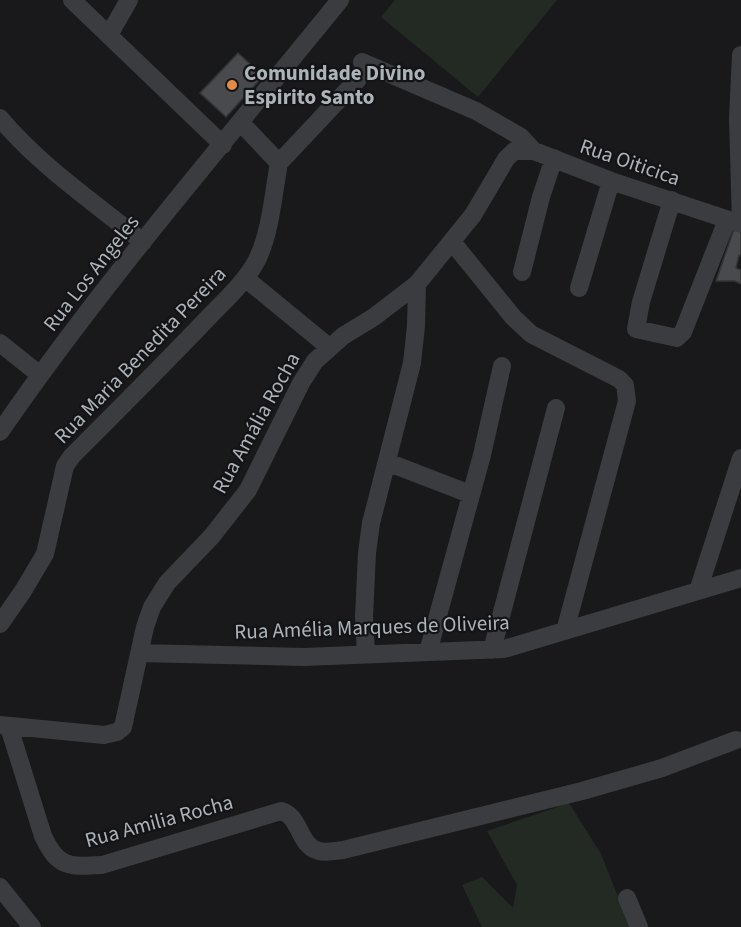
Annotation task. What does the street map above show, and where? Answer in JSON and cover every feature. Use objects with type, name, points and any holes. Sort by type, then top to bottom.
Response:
[{"type":"street","points":[[72,0],[223,145]]},
{"type":"street","points":[[109,35],[129,0]]},
{"type":"street","name":"Rua Los Angeles","points":[[0,432],[40,375],[143,242],[340,0]]},
{"type":"street","points":[[672,200],[641,302],[636,329],[677,338],[683,332],[736,222],[741,171],[738,118],[741,55]]},
{"type":"street","points":[[241,123],[279,163],[360,71],[476,111],[521,137],[534,151]]},
{"type":"street","points":[[0,118],[15,136],[57,173],[143,242]]},
{"type":"street","name":"Rua Amália Rocha","points":[[5,726],[104,735],[117,732],[125,723],[145,627],[152,608],[167,584],[212,536],[248,490],[301,383],[315,361],[329,347],[374,317],[417,284],[453,243],[473,215],[506,159],[514,151],[534,151]]},
{"type":"street","name":"Rua Oiticica","points":[[534,151],[611,181],[736,222]]},
{"type":"street","points":[[522,272],[541,197],[554,158]]},
{"type":"street","name":"Rua Maria Benedita Pereira","points":[[0,624],[45,554],[65,466],[72,456],[160,369],[245,278],[256,261],[265,237],[279,163]]},
{"type":"street","points":[[579,288],[611,181]]},
{"type":"street","points":[[453,243],[513,317],[531,334],[613,374],[625,386],[627,401],[565,631]]},
{"type":"street","points":[[245,278],[329,347]]},
{"type":"street","points":[[366,654],[364,617],[371,523],[412,363],[417,284]]},
{"type":"street","points":[[0,343],[40,375]]},
{"type":"street","points":[[428,652],[482,455],[502,366]]},
{"type":"street","points":[[492,650],[556,408]]},
{"type":"street","points":[[698,591],[741,458]]},
{"type":"street","points":[[387,462],[471,494]]},
{"type":"street","name":"Rua Amélia Marques de Oliveira","points":[[139,653],[304,657],[504,649],[741,578]]},
{"type":"street","name":"Rua Amilia Rocha","points":[[5,726],[49,850],[58,860],[69,866],[102,865],[281,811],[290,814],[306,842],[313,849],[320,852],[343,850],[582,791],[662,768],[736,740]]},
{"type":"street","points":[[0,887],[7,904],[32,927]]},
{"type":"street","points":[[627,898],[639,927]]},
{"type":"shaded area","points":[[395,0],[557,0],[478,97],[381,17]]},
{"type":"shaded area","points":[[569,803],[601,854],[630,927],[482,927],[462,885],[482,877],[513,908],[517,885],[487,831]]},
{"type":"building","name":"Comunidade Divino Espirito Santo","points":[[238,53],[263,76],[226,117],[200,93]]},
{"type":"building","points":[[734,229],[741,232],[741,256],[739,255],[736,268],[741,270],[741,284],[735,281],[716,281]]},
{"type":"place","name":"Comunidade Divino Espirito Santo","points":[[232,85]]}]
